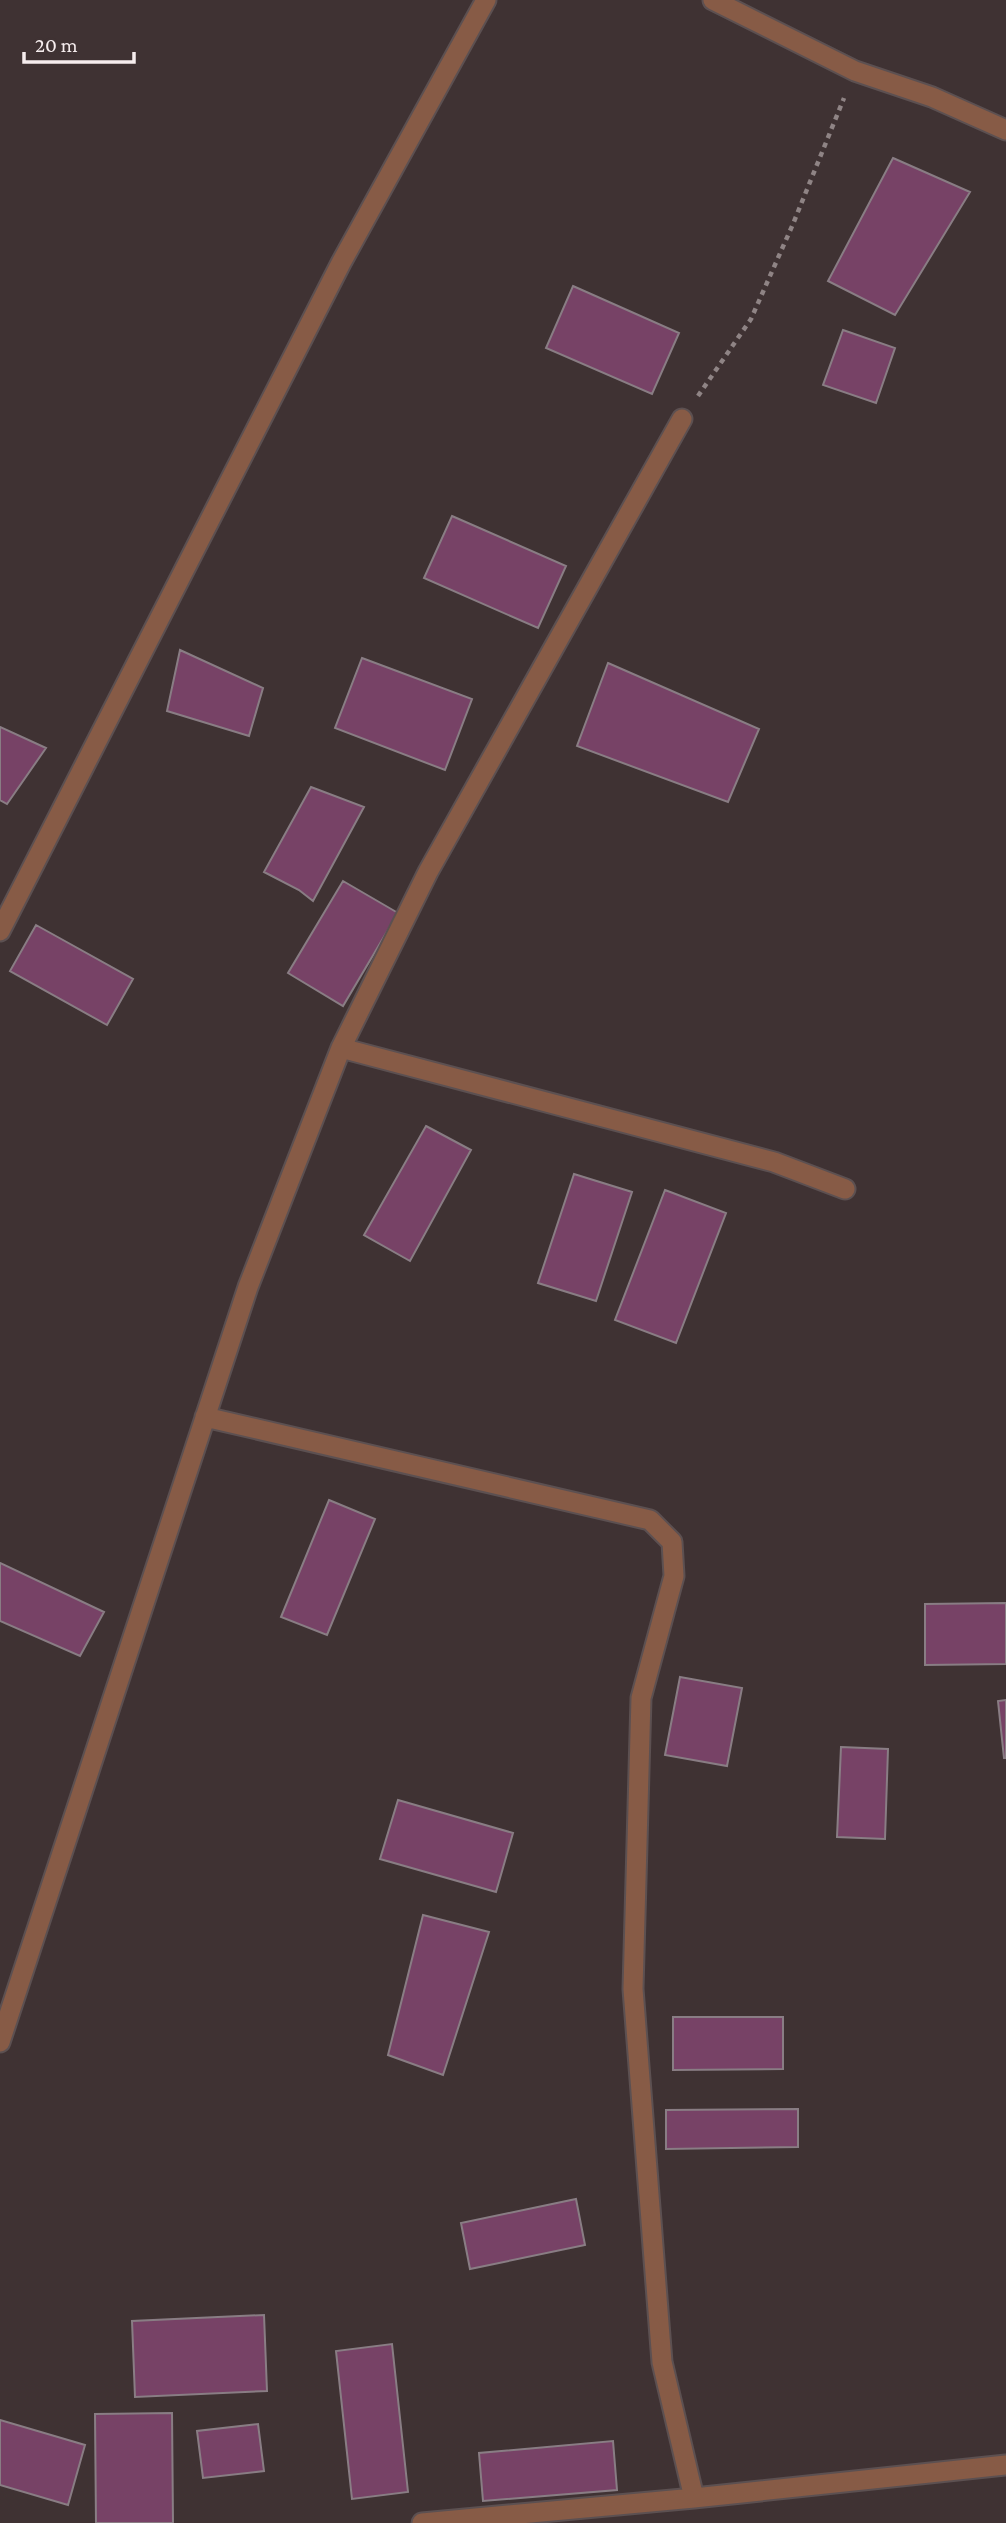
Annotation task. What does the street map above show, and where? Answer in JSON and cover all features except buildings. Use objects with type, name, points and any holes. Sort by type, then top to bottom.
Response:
[{"type":"street","points":[[0,931],[335,275],[486,0]]},
{"type":"street","points":[[713,0],[855,71],[932,97],[1006,130]]},
{"type":"street","points":[[0,2042],[248,1287],[341,1048],[428,872],[682,419]]},
{"type":"street","points":[[341,1048],[774,1162],[845,1189]]},
{"type":"street","points":[[205,1417],[650,1520],[672,1542],[674,1576],[641,1698],[633,1989],[662,2362],[694,2498]]},
{"type":"street","points":[[422,2523],[1006,2465]]},
{"type":"path","points":[[682,419],[751,319],[855,71]]}]
